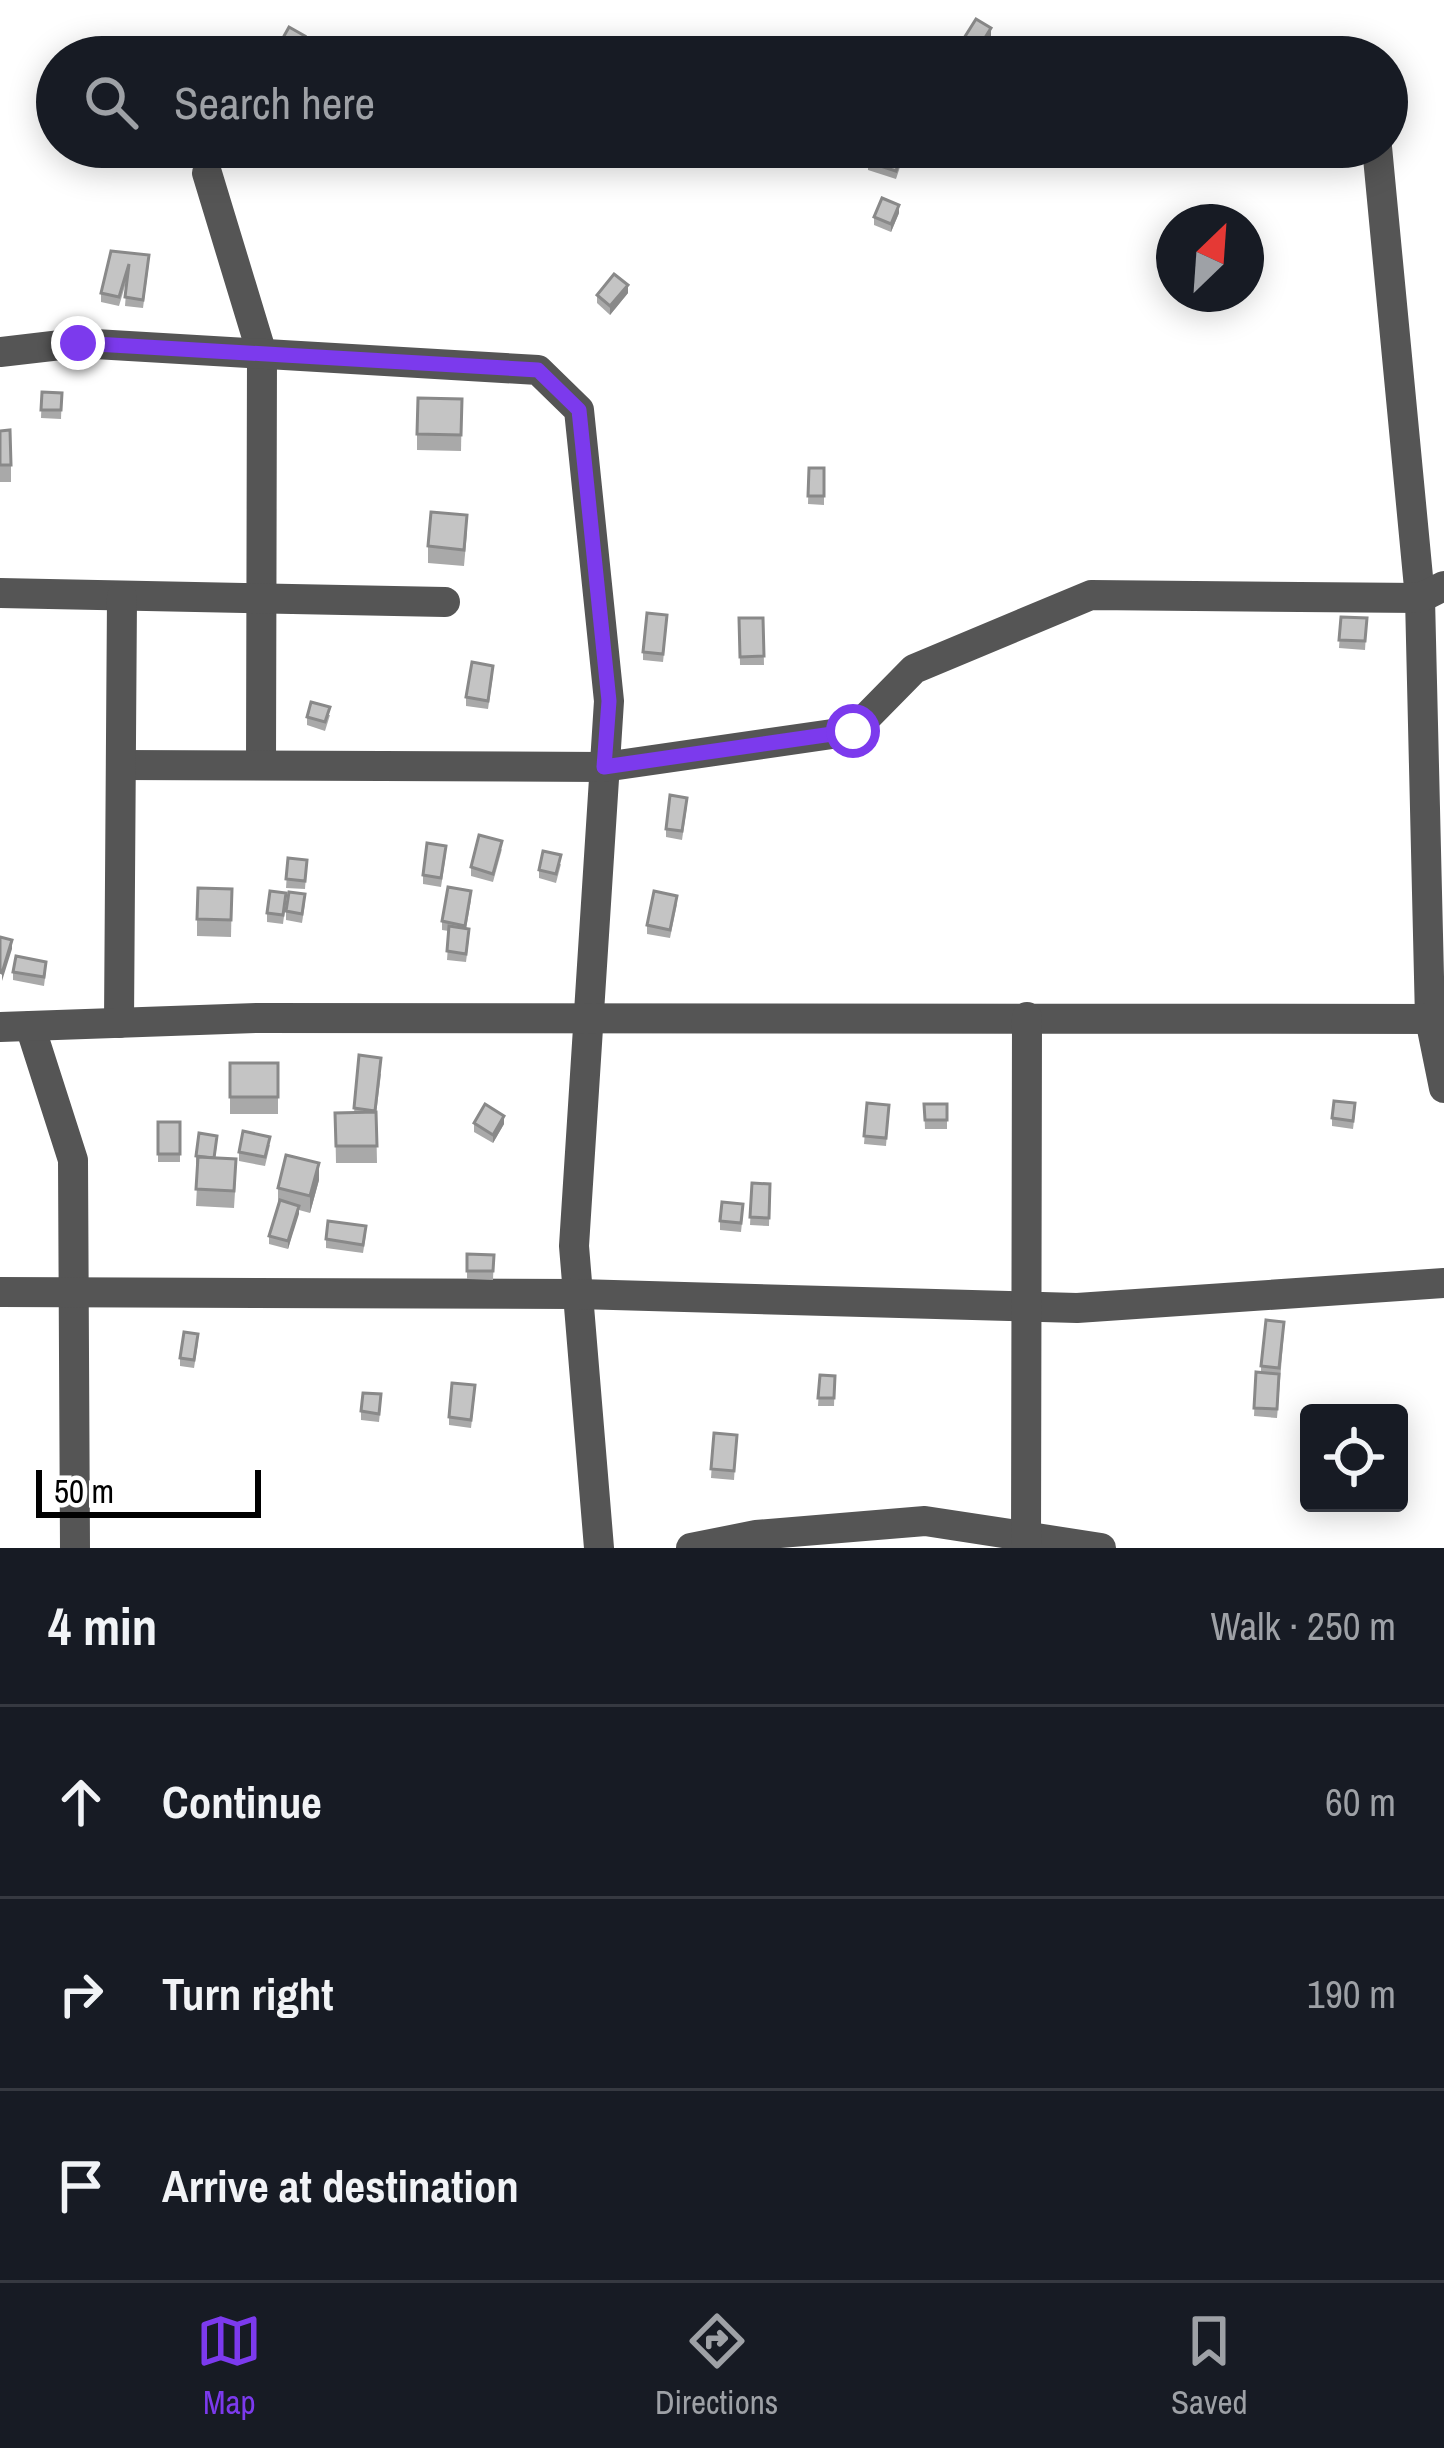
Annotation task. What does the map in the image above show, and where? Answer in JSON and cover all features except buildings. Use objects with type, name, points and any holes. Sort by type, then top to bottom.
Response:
[{"type":"street","points":[[1380,168],[1432,592],[1437,1019],[1444,1088]]},
{"type":"street","points":[[207,173],[262,354],[261,765]]},
{"type":"street","points":[[0,352],[78,343],[538,370],[579,410],[609,701],[574,1246],[598,1548]]},
{"type":"street","points":[[121,765],[604,767],[853,731],[914,669],[1091,595],[1432,592]]},
{"type":"street","points":[[0,593],[445,602]]},
{"type":"street","points":[[119,1023],[122,597]]},
{"type":"street","points":[[75,1548],[73,1160],[15,1027],[256,1018],[587,1016],[1437,1019]]},
{"type":"street","points":[[1026,1542],[1028,1017]]},
{"type":"street","points":[[0,1292],[578,1294],[1077,1308],[1444,1283]]},
{"type":"street","points":[[691,1548],[755,1535],[925,1521],[1026,1542],[1101,1548]]},
{"type":"route","points":[[78,343],[538,370],[579,410],[609,701],[604,767],[853,731]]}]
